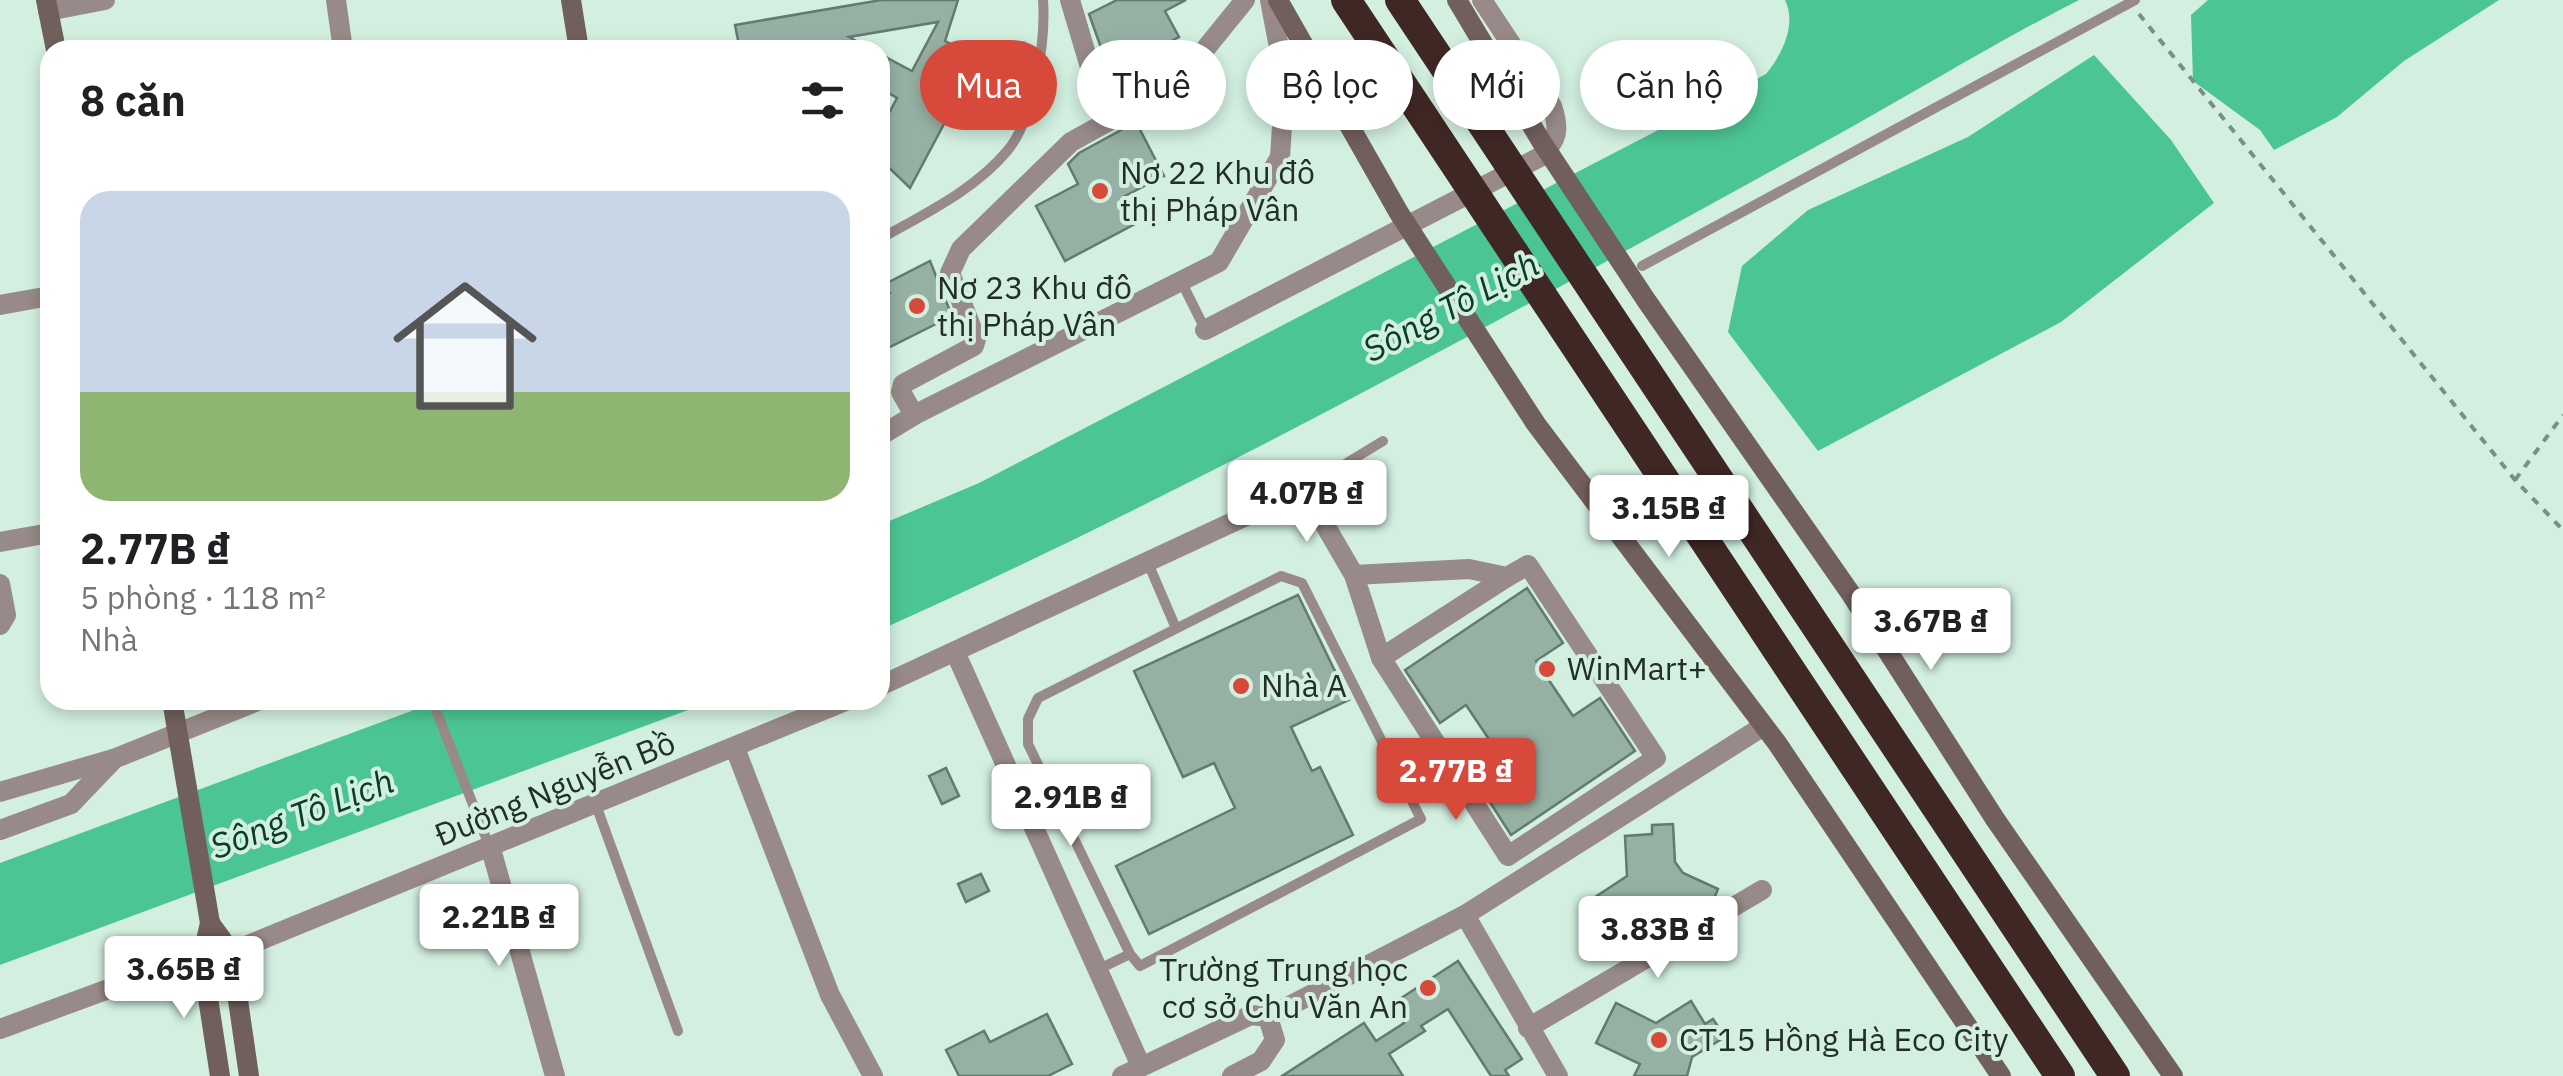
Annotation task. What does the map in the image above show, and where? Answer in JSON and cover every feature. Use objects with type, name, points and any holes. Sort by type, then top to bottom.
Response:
[{"type":"highway","points":[[1346,0],[2060,1076]]},
{"type":"highway","points":[[1400,0],[2115,1076]]},
{"type":"street","points":[[54,40],[48,5],[105,0]]},
{"type":"street","points":[[336,0],[341,40]]},
{"type":"street","points":[[571,0],[577,40]]},
{"type":"street","points":[[1070,0],[1082,40]]},
{"type":"street","points":[[1274,0],[1399,212],[1536,424],[1777,743],[2000,1076]]},
{"type":"street","points":[[890,430],[1219,262],[1280,157],[1285,78],[1274,0]]},
{"type":"street","points":[[1457,0],[1541,140],[1646,300],[1851,594],[1995,819],[2173,1076]]},
{"type":"street","points":[[1205,330],[1540,157],[1556,142],[1558,125],[1552,106],[1482,0]]},
{"type":"street","points":[[1211,40],[1239,2]]},
{"type":"street","points":[[914,415],[901,392],[903,384],[974,346],[951,264],[1071,142],[1091,130]]},
{"type":"street","points":[[0,306],[40,298]]},
{"type":"street","points":[[890,682],[1304,489],[1354,575],[1381,658],[1508,856],[1656,758],[1528,565],[1381,658]]},
{"type":"street","points":[[0,542],[40,534]]},
{"type":"street","points":[[1354,575],[1469,569],[1507,577]]},
{"type":"street","points":[[0,584],[6,615],[0,625]]},
{"type":"street","points":[[956,654],[1097,970],[1131,1070],[1250,1015],[1268,1017],[1465,916],[1762,727]]},
{"type":"street","points":[[173,710],[209,913],[202,959],[220,1076]]},
{"type":"street","points":[[0,792],[116,758],[236,710]]},
{"type":"street","name":"Đường Nguyễn Bồ","points":[[0,1029],[231,952],[824,710]]},
{"type":"street","points":[[735,748],[830,996],[873,1076]]},
{"type":"street","points":[[0,830],[71,804],[116,758]]},
{"type":"street","points":[[491,849],[555,1076]]},
{"type":"street","points":[[1528,1028],[1762,890]]},
{"type":"street","points":[[209,913],[231,952],[249,1076]]},
{"type":"street","points":[[1465,916],[1558,1076]]},
{"type":"street","points":[[1232,1076],[1261,1061],[1275,1040],[1268,1017]]},
{"type":"lane","points":[[890,234],[966,189],[1010,148],[1031,95],[1045,30],[1044,0]]},
{"type":"lane","points":[[1642,266],[2132,1]]},
{"type":"lane","points":[[1181,280],[1205,330]]},
{"type":"lane","points":[[1304,489],[1383,442]]},
{"type":"lane","points":[[1148,563],[1175,626]]},
{"type":"lane","points":[[1281,576],[1302,583],[1421,819],[1140,966],[1130,954],[1028,744],[1028,719],[1038,698],[1175,626],[1281,576]]},
{"type":"lane","points":[[436,710],[491,849]]},
{"type":"lane","points":[[596,805],[678,1032]]},
{"type":"lane","points":[[1097,970],[1130,954]]},
{"type":"path","points":[[2132,1],[2515,480],[2563,530]]},
{"type":"path","points":[[2515,480],[2563,415]]},
{"type":"water","name":"Sông Tô Lịch","points":[[1785,0],[2079,0],[1369,389],[1126,514],[890,625],[890,521],[979,483],[1658,130],[1758,130],[1758,78],[1777,58],[1786,39],[1789,19]]},
{"type":"water","points":[[2208,0],[2499,0],[2404,61],[2337,117],[2274,150],[2260,130],[2193,81],[2191,15]]},
{"type":"water","points":[[2094,55],[2171,140],[2214,203],[2061,322],[1818,451],[1728,332],[1742,266],[1808,210],[1968,137]]},
{"type":"water","name":"Sông Tô Lịch","points":[[414,710],[688,710],[0,965],[0,863]]},
{"type":"building","points":[[881,0],[958,0],[945,40],[928,40],[938,22],[849,37],[855,40],[738,40],[735,25]]},
{"type":"building","points":[[1117,0],[1186,0],[1165,11],[1179,37],[1173,40],[1098,40],[1089,14]]},
{"type":"building","points":[[920,56],[920,130],[941,130],[910,188],[890,169],[890,111],[897,98],[890,94],[890,59],[912,71]]},
{"type":"building","name":"Nơ 22 Khu đô thị Pháp Vân","points":[[1121,130],[1140,130],[1164,176],[1121,198],[1135,224],[1065,261],[1036,206],[1078,184],[1068,164],[1079,153]]},
{"type":"building","name":"Nơ 23 Khu đô thị Pháp Vân","points":[[930,261],[952,316],[890,347],[890,281]]},
{"type":"building","points":[[1527,588],[1563,643],[1536,661],[1573,716],[1600,698],[1635,751],[1511,835],[1477,782],[1505,763],[1466,705],[1440,723],[1405,670]]},
{"type":"building","points":[[1298,595],[1349,700],[1291,727],[1312,771],[1320,767],[1353,835],[1149,934],[1116,866],[1235,808],[1214,763],[1183,777],[1134,671]]},
{"type":"building","points":[[946,768],[959,796],[942,804],[929,776]]},
{"type":"building","points":[[1673,824],[1675,862],[1683,873],[1718,889],[1712,904],[1674,926],[1662,921],[1654,910],[1614,938],[1589,901],[1627,876],[1625,836],[1652,834],[1652,825]]},
{"type":"building","points":[[981,874],[989,891],[966,902],[958,884]]},
{"type":"building","points":[[1458,961],[1522,1059],[1505,1070],[1509,1076],[1491,1076],[1448,1009],[1421,1026],[1425,1031],[1389,1054],[1403,1076],[1282,1076],[1364,1023],[1376,1041],[1404,1023],[1392,1004]]},
{"type":"building","name":"CT15 Hồng Hà Eco City","points":[[1691,1001],[1705,1024],[1713,1019],[1725,1037],[1692,1057],[1687,1076],[1634,1076],[1640,1064],[1596,1043],[1616,1003],[1656,1023]]},
{"type":"building","points":[[1047,1014],[1072,1064],[1048,1076],[959,1076],[946,1050],[984,1031],[990,1042]]},
{"type":"place","name":"Nơ 22 Khu đô thị Pháp Vân","points":[[1100,191]]},
{"type":"place","name":"Nơ 23 Khu đô thị Pháp Vân","points":[[917,306]]},
{"type":"place","name":"WinMart+","points":[[1547,669]]},
{"type":"place","name":"Nhà A","points":[[1241,686]]},
{"type":"place","name":"Trường Trung học cơ sở Chu Văn An","points":[[1428,988]]},
{"type":"place","name":"CT15 Hồng Hà Eco City","points":[[1659,1040]]}]
